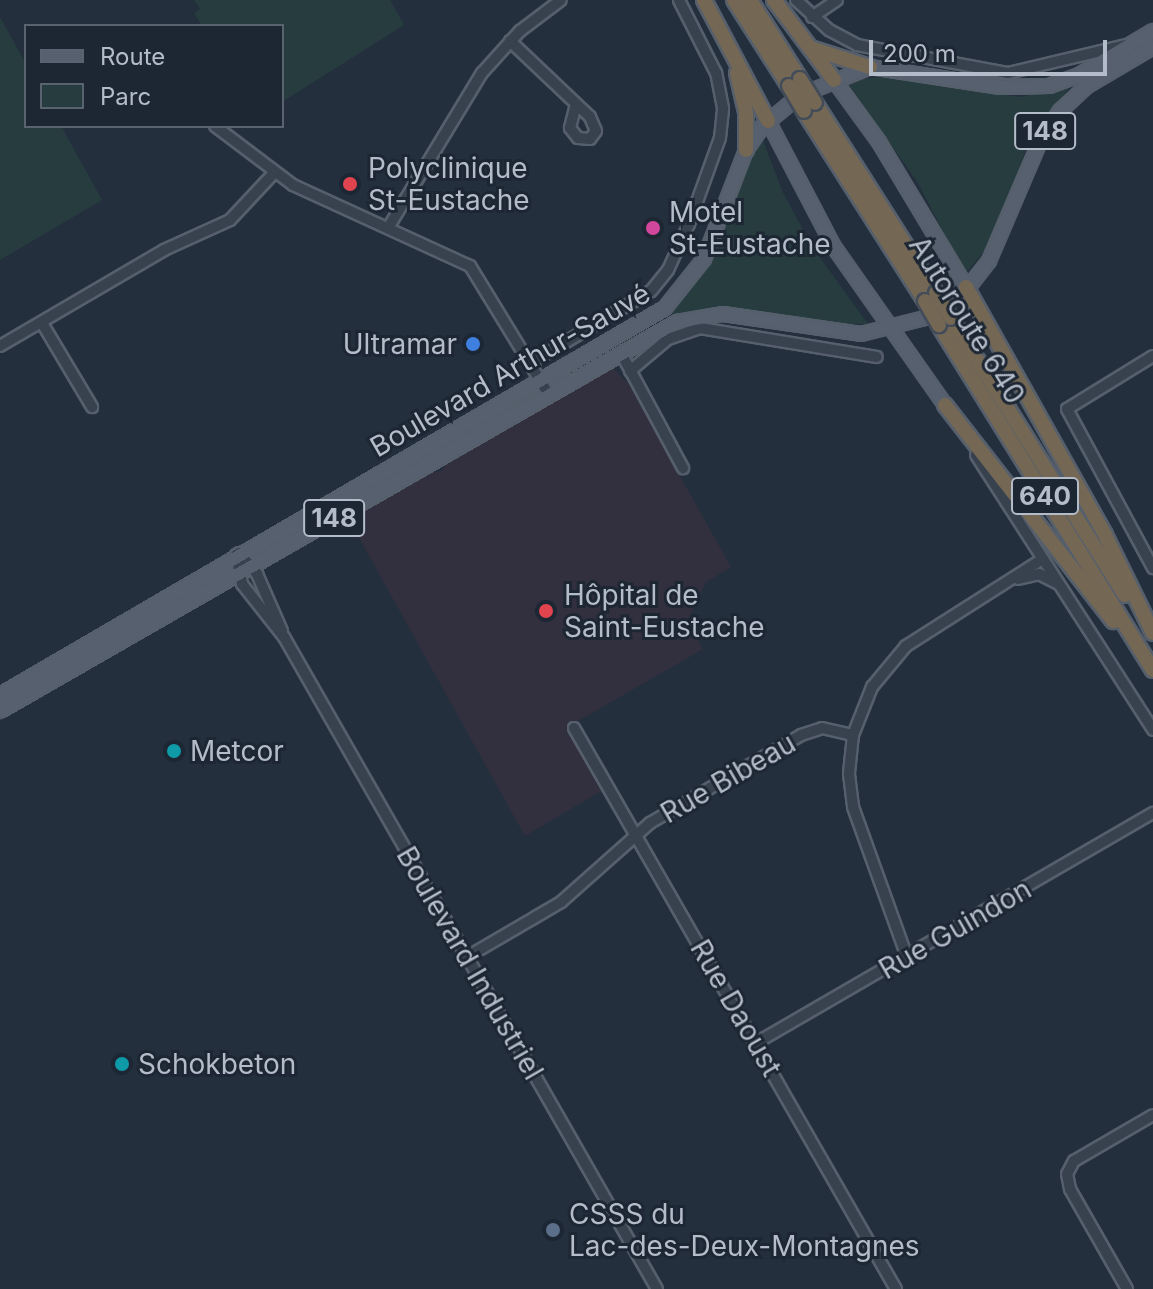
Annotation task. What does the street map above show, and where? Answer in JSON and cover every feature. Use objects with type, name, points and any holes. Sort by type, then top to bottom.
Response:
[{"type":"highway","points":[[704,0],[768,121]]},
{"type":"highway","name":"Autoroute 640","points":[[734,0],[795,83]]},
{"type":"highway","name":"Autoroute 640","points":[[750,0],[795,83],[945,321],[1152,668]]},
{"type":"highway","points":[[774,0],[834,80]]},
{"type":"highway","points":[[810,48],[870,67]]},
{"type":"highway","points":[[732,53],[746,112],[746,150]]},
{"type":"highway","points":[[966,287],[1105,535],[1153,636]]},
{"type":"highway","name":"Autoroute 640","points":[[945,321],[1153,636]]},
{"type":"highway","points":[[945,405],[1152,668]]},
{"type":"main road","name":"Boulevard Arthur-Sauvé","points":[[0,695],[238,554],[647,320],[678,296],[704,259],[746,150],[768,121],[799,96],[870,67],[1000,87],[1038,87],[1071,79],[1153,31]]},
{"type":"main road","name":"Boulevard Arthur-Sauvé","points":[[0,711],[677,322],[706,314],[841,333],[890,330],[925,318],[966,287],[996,250],[1052,120],[1082,90],[1153,47]]},
{"type":"main road","points":[[834,80],[887,154],[966,287]]},
{"type":"main road","points":[[768,121],[828,238],[945,405]]},
{"type":"street","points":[[388,228],[453,115],[510,41],[561,0]]},
{"type":"street","points":[[531,363],[651,291],[668,270],[689,224],[720,138],[723,108],[718,78],[679,0]]},
{"type":"street","points":[[796,0],[812,17],[862,47],[1008,73],[1128,45]]},
{"type":"street","points":[[812,17],[837,0]]},
{"type":"street","points":[[510,41],[575,108]]},
{"type":"street","points":[[218,128],[274,173],[473,268],[549,395]]},
{"type":"street","points":[[0,346],[160,252],[230,220],[274,173]]},
{"type":"street","points":[[42,323],[92,407]]},
{"type":"street","points":[[630,371],[675,335],[705,327],[877,357]]},
{"type":"street","points":[[621,353],[683,468]]},
{"type":"street","points":[[1153,356],[1067,409],[1153,568]]},
{"type":"street","points":[[945,405],[1041,560],[1064,588],[1153,730]]},
{"type":"street","name":"Boulevard Industriel","points":[[238,554],[251,567],[284,637],[657,1289]]},
{"type":"street","name":"Boulevard Industriel","points":[[238,554],[239,574],[284,637]]},
{"type":"street","points":[[907,957],[853,807],[849,774],[853,735],[872,687],[906,646],[1041,560]]},
{"type":"street","points":[[1010,582],[1039,574],[1064,588]]},
{"type":"street","name":"Rue Daoust","points":[[574,728],[896,1289]]},
{"type":"street","name":"Rue Bibeau","points":[[467,957],[566,898],[636,836],[811,730],[853,735]]},
{"type":"street","name":"Rue Guindon","points":[[756,1043],[1153,813]]},
{"type":"street","points":[[1127,1289],[1070,1189],[1067,1174],[1074,1161],[1153,1115]]},
{"type":"shaded area","name":"Hôpital de Saint-Eustache","points":[[613,368],[629,385],[731,567],[705,583],[687,622],[703,649],[566,728],[601,791],[525,836],[348,518],[417,478],[443,470],[448,460]]},
{"type":"green space","points":[[194,0],[390,0],[404,25],[284,101],[284,24],[201,24],[194,13],[200,9]]},
{"type":"green space","points":[[0,17],[24,60],[24,128],[62,128],[102,200],[0,260]]},
{"type":"green space","points":[[880,77],[1020,97],[1071,86],[1031,137],[991,243],[965,274],[918,183],[846,81]]},
{"type":"green space","points":[[762,138],[783,193],[813,248],[868,324],[830,324],[717,306],[675,316],[673,312],[710,265],[746,162]]},
{"type":"place","name":"Polyclinique St-Eustache","points":[[350,184]]},
{"type":"place","name":"Motel St-Eustache","points":[[653,228]]},
{"type":"place","name":"Ultramar","points":[[473,344]]},
{"type":"place","name":"Hôpital de Saint-Eustache","points":[[546,611]]},
{"type":"place","name":"Metcor","points":[[174,751]]},
{"type":"place","name":"Schokbeton","points":[[122,1064]]},
{"type":"place","name":"CSSS du Lac-des-Deux-Montagnes","points":[[553,1230]]}]
